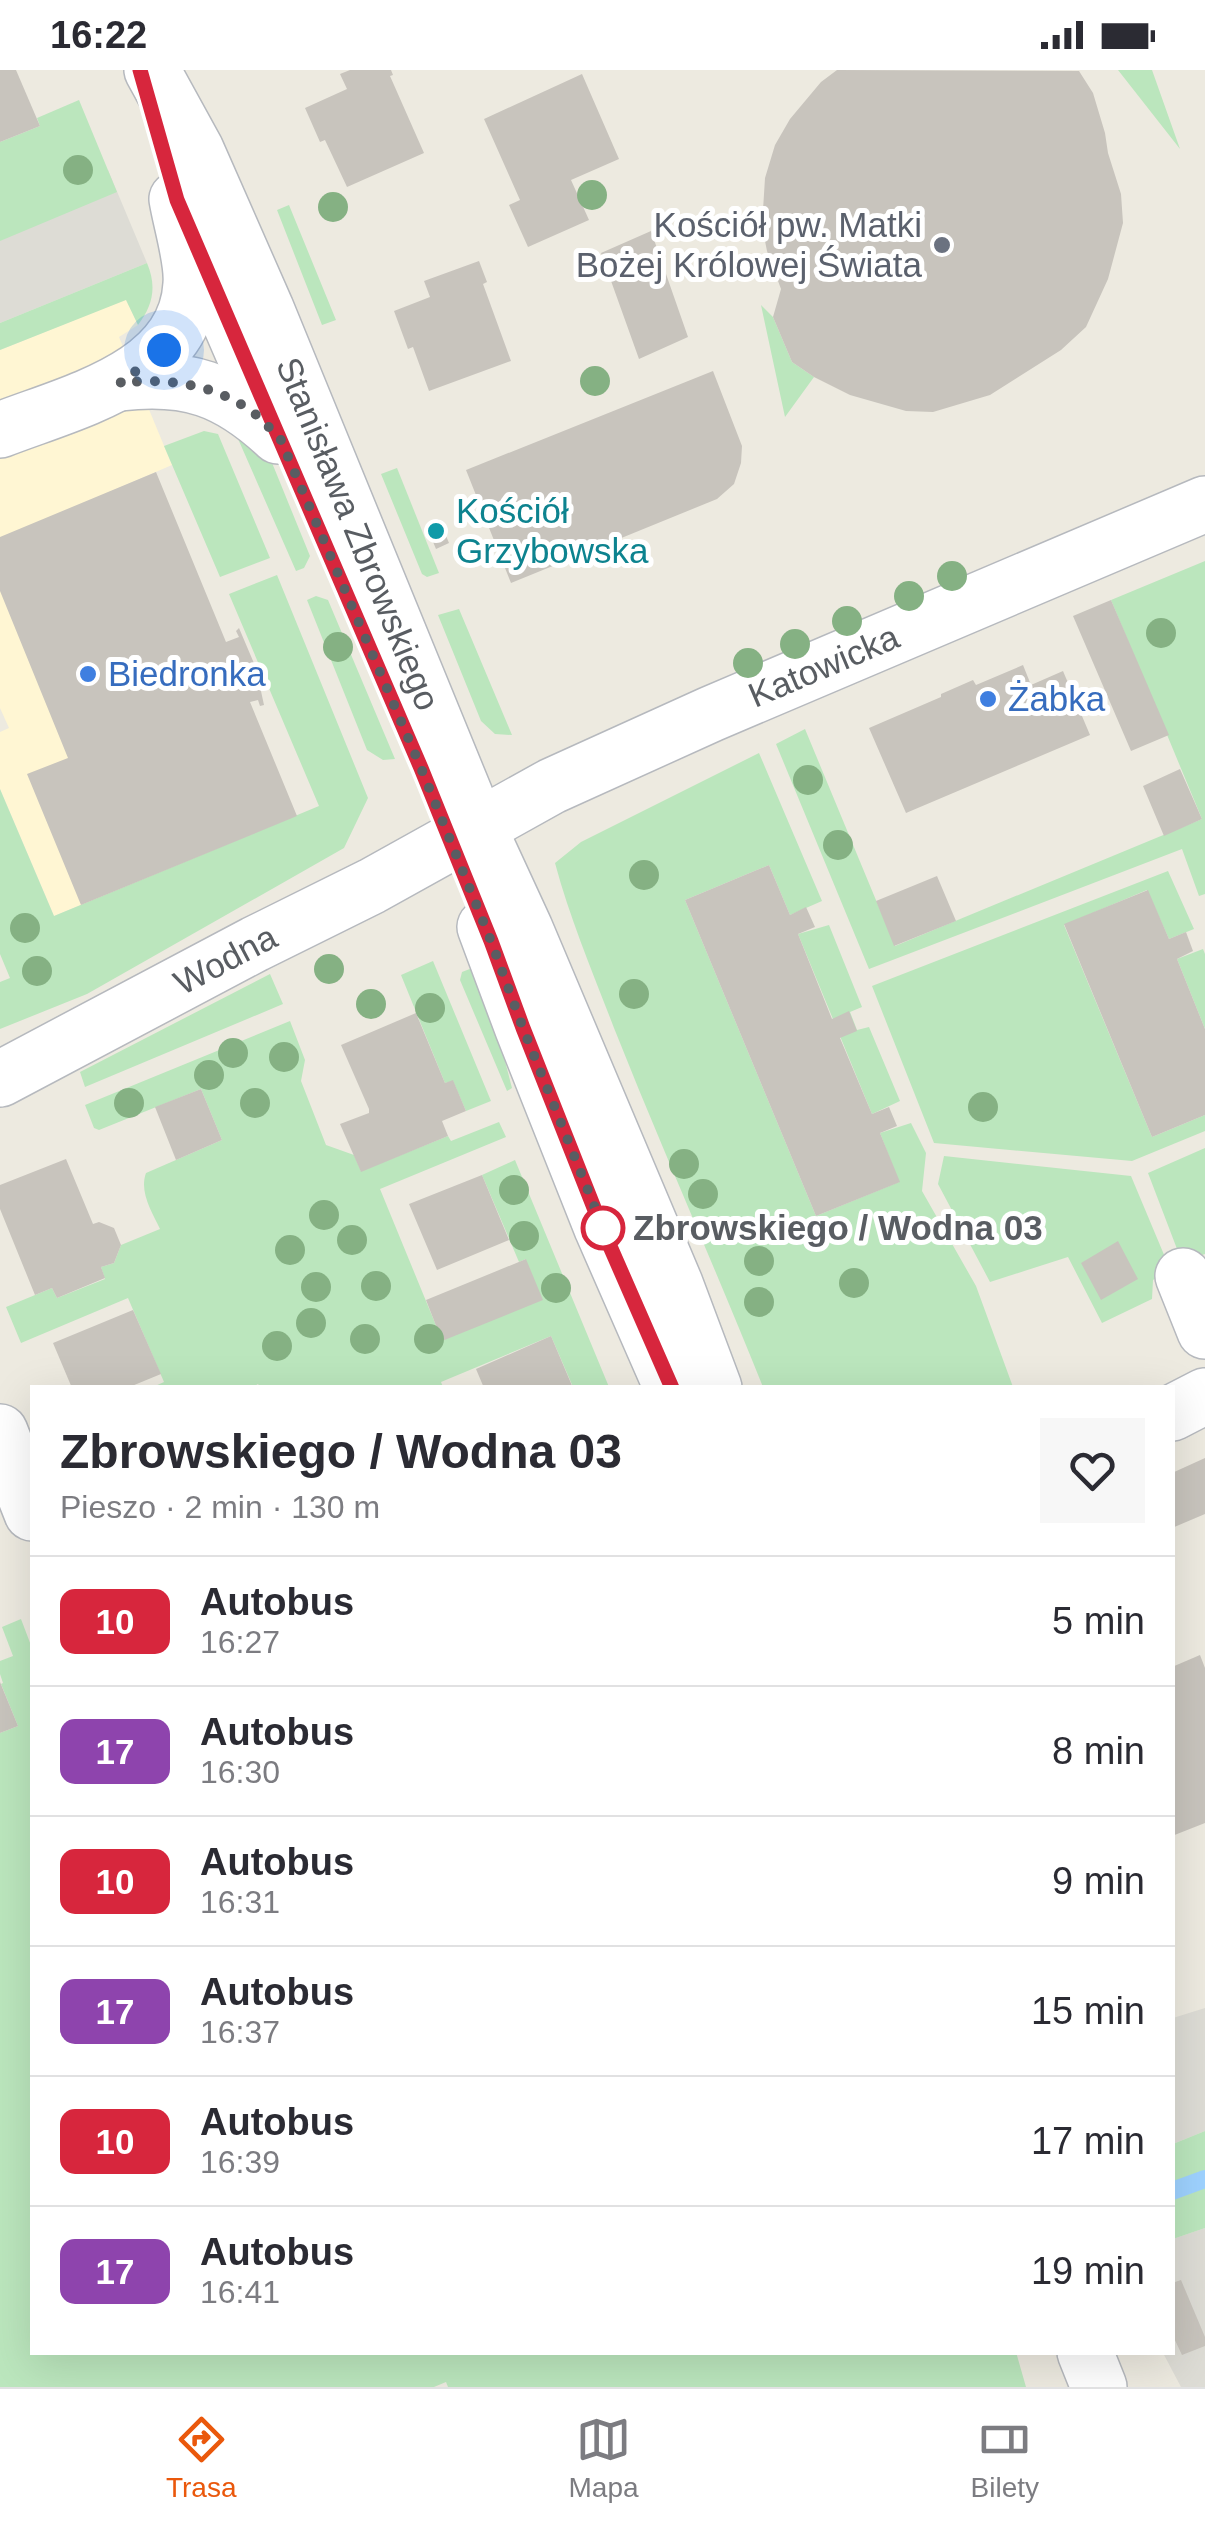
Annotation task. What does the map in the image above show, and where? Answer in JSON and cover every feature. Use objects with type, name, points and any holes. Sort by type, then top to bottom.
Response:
[{"type":"street","name":"Stanisława Zbrowskiego","points":[[140,70],[177,200],[280,438],[464,835],[524,929],[668,1266],[713,1385]]},
{"type":"street","name":"Stanisława Zbrowskiego","points":[[152,70],[196,150],[266,309],[464,835],[491,941],[523,1028],[602,1228],[671,1385]]},
{"type":"street","points":[[120,383],[164,350],[189,304],[192,279],[177,200]]},
{"type":"street","points":[[0,430],[120,383],[148,380],[216,392],[251,411],[280,438]]},
{"type":"street","name":"Katowicka","points":[[464,835],[552,786],[711,714],[1205,504]]},
{"type":"street","name":"Wodna","points":[[0,1079],[464,835]]},
{"type":"street","points":[[1183,1276],[1205,1331]]},
{"type":"street","points":[[1175,1411],[1205,1396]]},
{"type":"street","points":[[0,1432],[30,1508]]},
{"type":"street","points":[[1085,2355],[1099,2387]]},
{"type":"shaded area","points":[[108,170],[147,263],[0,323],[0,214]]},
{"type":"shaded area","points":[[126,299],[138,325],[119,337],[172,465],[72,508],[216,850],[54,916],[0,789],[0,732],[9,728],[0,708],[0,350]]},
{"type":"shaded area","points":[[1205,2008],[1205,2131],[1175,2143],[1175,2017]]},
{"type":"shaded area","points":[[1205,2228],[1205,2387],[1181,2387],[1164,2355],[1175,2355],[1175,2238]]},
{"type":"green space","points":[[1118,70],[1152,70],[1180,149]]},
{"type":"green space","points":[[79,100],[117,192],[0,241],[0,142],[40,126],[37,118]]},
{"type":"green space","points":[[289,205],[336,320],[322,325],[277,210]]},
{"type":"green space","points":[[147,263],[152,295],[138,325],[126,300],[0,350],[0,323]]},
{"type":"green space","points":[[761,305],[773,317],[792,362],[814,377],[785,417]]},
{"type":"green space","points":[[228,416],[266,448],[310,556],[304,568],[296,571]]},
{"type":"green space","points":[[204,431],[218,434],[270,558],[220,577],[164,446]]},
{"type":"green space","points":[[397,468],[439,573],[427,577],[422,574],[381,474]]},
{"type":"green space","points":[[1205,561],[1205,894],[1199,896],[1182,849],[869,969],[776,744],[805,729],[895,946],[1202,819],[1111,600]]},
{"type":"green space","points":[[277,575],[368,798],[344,848],[87,994],[0,1029],[0,982],[10,978],[0,954],[0,789],[54,916],[319,806],[229,594]]},
{"type":"green space","points":[[316,596],[328,600],[395,759],[383,760],[367,750],[307,600]]},
{"type":"green space","points":[[459,609],[512,735],[495,734],[481,721],[438,615]]},
{"type":"green space","points":[[759,753],[822,901],[790,915],[769,865],[685,900],[816,1216],[899,1182],[880,1133],[911,1123],[926,1153],[922,1191],[976,1286],[1012,1385],[762,1385],[575,925],[555,863],[581,842]]},
{"type":"green space","points":[[1168,871],[1194,929],[1169,939],[1147,890],[1064,925],[1152,1137],[1205,1115],[1205,1131],[1132,1161],[934,1143],[872,986]]},
{"type":"green space","points":[[829,925],[862,1007],[850,1012],[857,1030],[869,1027],[900,1101],[872,1114],[798,934]]},
{"type":"green space","points":[[1203,949],[1205,954],[1205,1029],[1177,959]]},
{"type":"green space","points":[[433,961],[491,1101],[466,1111],[453,1081],[445,1083],[401,975]]},
{"type":"green space","points":[[480,965],[512,1088],[507,1091],[460,980],[462,972]]},
{"type":"green space","points":[[270,974],[283,1004],[85,1087],[80,1072]]},
{"type":"green space","points":[[290,1021],[305,1060],[301,1081],[326,1145],[354,1155],[361,1171],[448,1136],[451,1141],[499,1122],[506,1137],[380,1189],[442,1340],[526,1259],[519,1262],[482,1175],[515,1160],[608,1385],[572,1385],[551,1336],[441,1382],[442,1385],[157,1385],[164,1382],[128,1298],[21,1343],[6,1307],[52,1288],[57,1298],[105,1279],[101,1267],[114,1263],[121,1245],[160,1229],[145,1195],[146,1173],[222,1140],[201,1089],[99,1130],[94,1128],[85,1105]]},
{"type":"green space","points":[[1205,1148],[1205,1254],[1182,1262],[1148,1173]]},
{"type":"green space","points":[[944,1156],[1131,1176],[1170,1269],[1153,1280],[1152,1299],[1102,1323],[1068,1257],[990,1282],[938,1184]]},
{"type":"green space","points":[[21,1619],[30,1643],[30,2355],[1017,2355],[1026,2387],[448,2387],[446,2382],[434,2387],[0,2387],[0,1733],[18,1726],[1,1684],[0,1661],[13,1656],[2,1627]]},
{"type":"green space","points":[[1205,2131],[1205,2228],[1175,2238],[1175,2143]]},
{"type":"building","points":[[0,70],[16,70],[40,126],[0,142]]},
{"type":"building","points":[[350,70],[391,70],[390,76],[424,153],[347,187],[305,108],[347,89],[340,74]]},
{"type":"building","name":"Kościół pw. Matki Bożej Królowej Świata","points":[[837,70],[1079,71],[1093,93],[1121,194],[1123,223],[1108,279],[1086,327],[1061,350],[990,395],[933,412],[906,411],[850,395],[792,362],[773,317],[781,289],[762,226],[765,178],[775,145],[790,119],[821,82]]},
{"type":"building","points":[[582,74],[619,159],[571,180],[589,220],[528,247],[509,205],[520,200],[484,119]]},
{"type":"building","points":[[651,231],[688,337],[639,359],[601,253]]},
{"type":"building","points":[[479,261],[487,282],[483,284],[511,361],[429,391],[394,311],[430,297],[424,281]]},
{"type":"building","points":[[713,371],[742,446],[734,484],[717,499],[511,583],[466,470]]},
{"type":"building","points":[[156,472],[226,642],[239,637],[239,628],[256,668],[264,705],[260,706],[258,700],[250,702],[297,816],[81,905],[27,774],[68,758],[0,591],[0,537]]},
{"type":"building","name":"Kościół Grzybowska","points":[[439,519],[449,543],[436,549],[426,525]]},
{"type":"building","points":[[1111,600],[1169,735],[1131,751],[1073,616]]},
{"type":"building","points":[[1023,665],[1031,685],[1063,671],[1090,735],[906,813],[869,728],[973,680],[976,685]]},
{"type":"building","points":[[1180,769],[1202,819],[1164,836],[1143,786]]},
{"type":"building","points":[[769,865],[790,915],[806,907],[815,927],[798,934],[832,1019],[849,1011],[857,1031],[840,1038],[872,1114],[889,1107],[897,1126],[880,1133],[900,1182],[816,1216],[685,900]]},
{"type":"building","points":[[937,876],[956,921],[894,946],[876,901]]},
{"type":"building","points":[[1148,890],[1169,939],[1186,932],[1193,951],[1177,959],[1205,1029],[1205,1115],[1152,1137],[1064,924]]},
{"type":"building","points":[[416,1013],[445,1083],[453,1080],[466,1111],[442,1121],[448,1136],[361,1172],[340,1124],[369,1113],[369,1109],[341,1045]]},
{"type":"building","points":[[201,1089],[222,1140],[176,1160],[155,1107]]},
{"type":"building","points":[[66,1159],[93,1224],[99,1222],[114,1228],[121,1245],[114,1263],[101,1267],[105,1278],[57,1298],[52,1288],[35,1295],[0,1209],[0,1185]]},
{"type":"building","points":[[482,1175],[509,1240],[437,1270],[409,1204]]},
{"type":"building","points":[[1118,1241],[1138,1279],[1101,1300],[1081,1263]]},
{"type":"building","points":[[526,1259],[543,1300],[442,1341],[426,1300]]},
{"type":"building","points":[[133,1310],[161,1374],[134,1385],[71,1385],[53,1343]]},
{"type":"building","points":[[551,1336],[572,1385],[483,1385],[476,1369]]},
{"type":"building","points":[[1205,1458],[1205,1514],[1175,1527],[1175,1472]]},
{"type":"building","points":[[1200,1655],[1205,1668],[1205,1823],[1175,1835],[1175,1666]]},
{"type":"building","points":[[0,1682],[18,1726],[0,1733]]},
{"type":"building","points":[[1181,2280],[1205,2337],[1205,2346],[1182,2355],[1175,2340],[1175,2282]]},
{"type":"waterway","points":[[1175,2190],[1205,2179]]},
{"type":"bus line","name":"10","points":[[140,70],[177,200],[421,768],[602,1228],[671,1385]]},
{"type":"place","name":"Kościół pw. Matki Bożej Królowej Świata","points":[[942,245]]},
{"type":"place","name":"Kościół Grzybowska","points":[[436,531]]},
{"type":"place","name":"Biedronka","points":[[88,674]]},
{"type":"place","name":"Żabka","points":[[988,699]]},
{"type":"place","name":"Zbrowskiego / Wodna 03","points":[[603,1228]]},
{"type":"route","points":[[164,350],[120,383],[176,382],[216,392],[251,411],[280,438],[421,768],[603,1228]]}]
